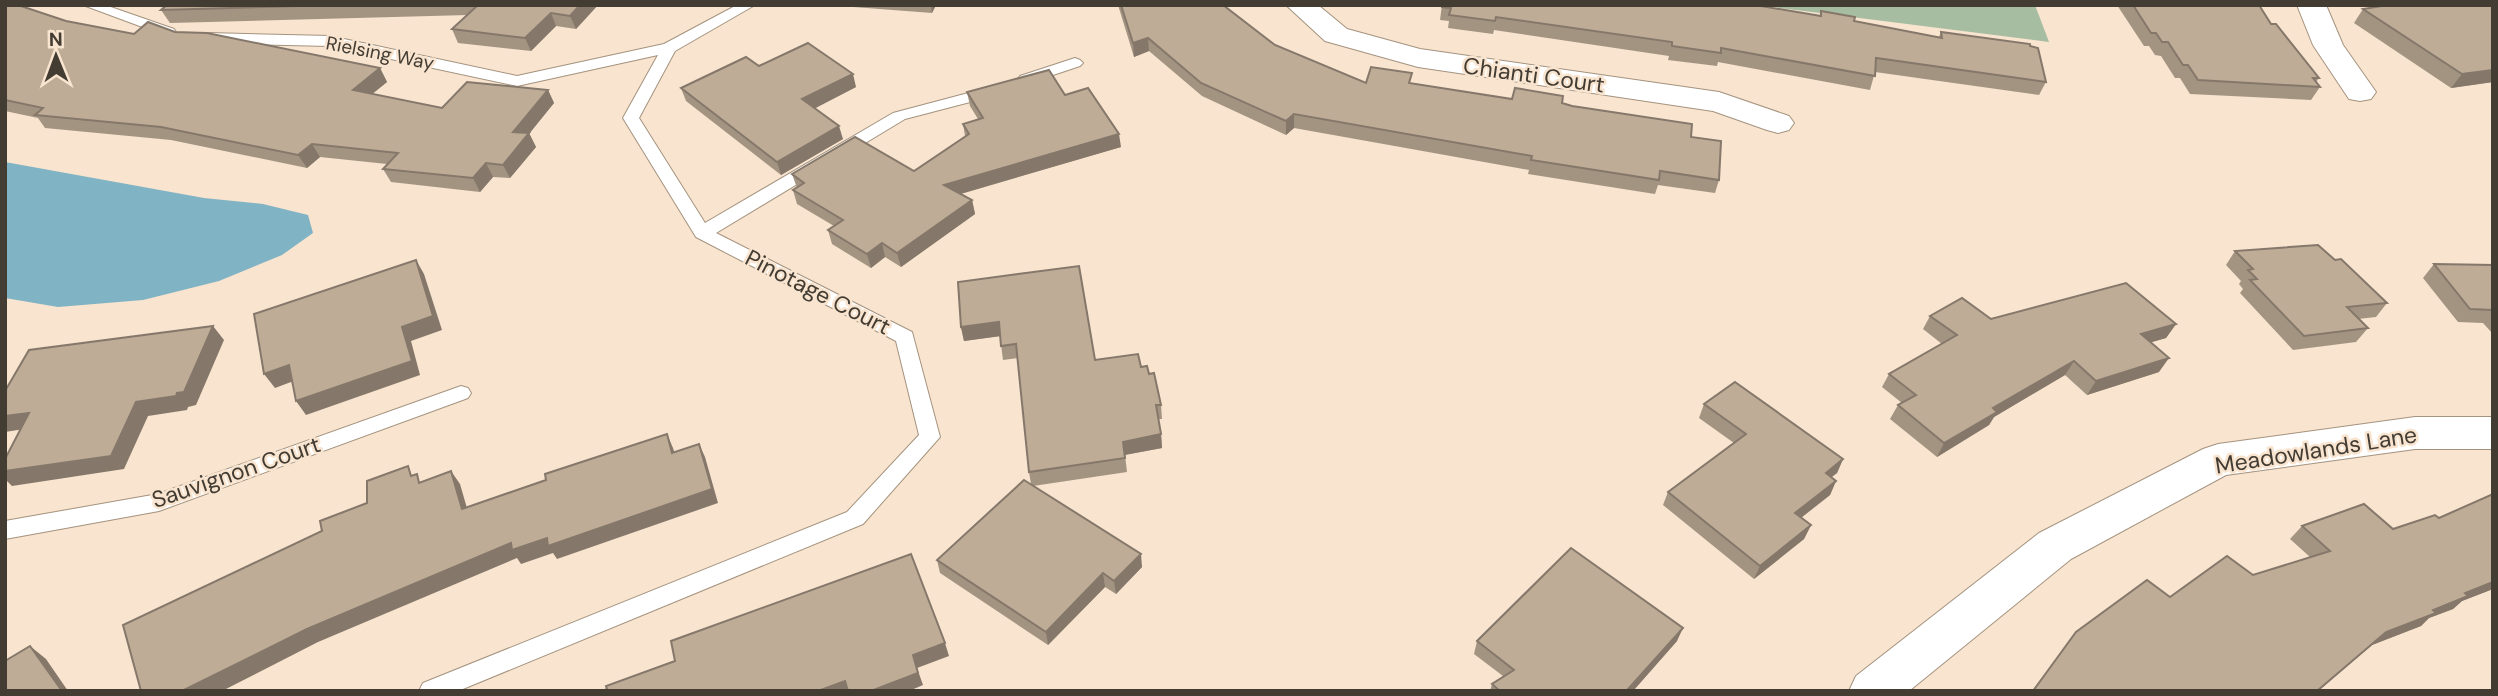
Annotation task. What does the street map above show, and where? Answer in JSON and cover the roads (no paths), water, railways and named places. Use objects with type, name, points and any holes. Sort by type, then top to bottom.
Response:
[{"type":"street","name":"Chianti Court","points":[[1300,5],[1336,35],[1418,58],[1719,102],[1778,124]]},
{"type":"street","points":[[2311,5],[2328,45],[2360,92]]},
{"type":"street","name":"Meadowlands Lane","points":[[1873,691],[2055,546],[2218,460],[2415,433],[2493,433]]},
{"type":"lane","name":"Rielsing Way","points":[[90,5],[192,38],[330,41],[517,81],[669,48]]},
{"type":"lane","points":[[748,5],[669,48],[631,118],[702,233],[899,116],[986,93],[1075,63]]},
{"type":"lane","name":"Pinotage Court","points":[[431,691],[855,518],[930,437],[905,337],[702,233]]},
{"type":"lane","name":"Sauvignon Court","points":[[5,530],[159,502],[461,393]]},
{"type":"water","points":[[5,162],[204,198],[263,204],[308,215],[313,233],[282,255],[219,281],[143,300],[58,307],[5,298]]}]
